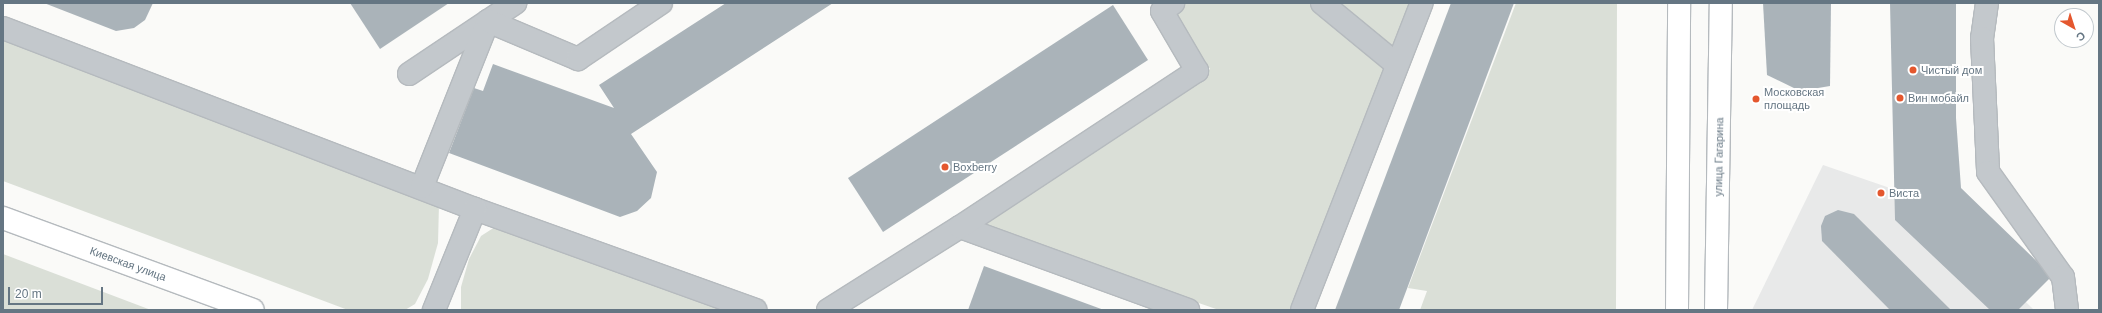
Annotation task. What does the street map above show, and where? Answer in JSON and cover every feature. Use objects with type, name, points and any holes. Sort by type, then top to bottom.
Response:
[{"type":"main road","points":[[1677,310],[1678,3]]},
{"type":"main road","name":"улица Гагарина","points":[[1716,310],[1721,3]]},
{"type":"main road","name":"Киевская улица","points":[[3,218],[253,310]]},
{"type":"lane","points":[[409,74],[515,3]]},
{"type":"lane","points":[[488,21],[578,59],[661,3]]},
{"type":"lane","points":[[828,310],[960,227],[1197,71],[1162,11],[1173,3]]},
{"type":"lane","points":[[1322,3],[1396,64]]},
{"type":"lane","points":[[1302,310],[1396,64],[1422,3]]},
{"type":"lane","points":[[1987,3],[1982,38],[1988,172],[2064,277],[2067,310]]},
{"type":"lane","points":[[422,187],[488,21]]},
{"type":"lane","points":[[3,28],[422,187],[475,209],[755,310]]},
{"type":"lane","points":[[434,310],[475,209]]},
{"type":"lane","points":[[960,227],[1188,310]]},
{"type":"shaded area","points":[[1187,3],[1309,3],[1387,70],[1291,310],[1219,310],[972,225],[1210,69],[1174,12]]},
{"type":"shaded area","points":[[1335,3],[1416,3],[1395,51]]},
{"type":"shaded area","points":[[1516,3],[1617,3],[1616,310],[1420,310],[1427,291],[1408,288]]},
{"type":"shaded area","points":[[3,40],[439,204],[438,243],[428,279],[415,304],[405,310],[348,310],[3,181]]},
{"type":"shaded area","points":[[1823,165],[1922,199],[2034,310],[1752,310]]},
{"type":"shaded area","points":[[498,225],[726,310],[461,310],[461,287],[469,259],[481,236]]},
{"type":"shaded area","points":[[3,254],[151,310],[3,310]]},
{"type":"building","points":[[44,3],[153,3],[145,20],[134,28],[116,31]]},
{"type":"building","points":[[350,3],[449,3],[380,49]]},
{"type":"building","points":[[726,3],[833,3],[631,134],[657,172],[651,198],[637,211],[620,217],[449,153],[474,88],[483,91],[493,64],[614,108],[599,85]]},
{"type":"building","points":[[1451,3],[1514,3],[1399,310],[1335,310]]},
{"type":"building","points":[[1763,3],[1831,3],[1830,86],[1800,91],[1767,75]]},
{"type":"building","points":[[1890,3],[1956,3],[1956,118],[1961,188],[2052,276],[2018,310],[1990,310],[1895,220]]},
{"type":"building","points":[[1113,5],[1148,60],[883,232],[848,178]]},
{"type":"building","points":[[1838,210],[1854,214],[1951,310],[1890,310],[1822,241],[1821,226],[1825,216]]},
{"type":"building","points":[[984,266],[1104,310],[968,310]]},
{"type":"place","name":"Чистый дом","points":[[1913,70]]},
{"type":"place","name":"Вин мобайл","points":[[1900,98]]},
{"type":"place","name":"Московская площадь","points":[[1756,99]]},
{"type":"place","name":"Boxberry","points":[[945,167]]},
{"type":"place","name":"Виста","points":[[1881,193]]}]
